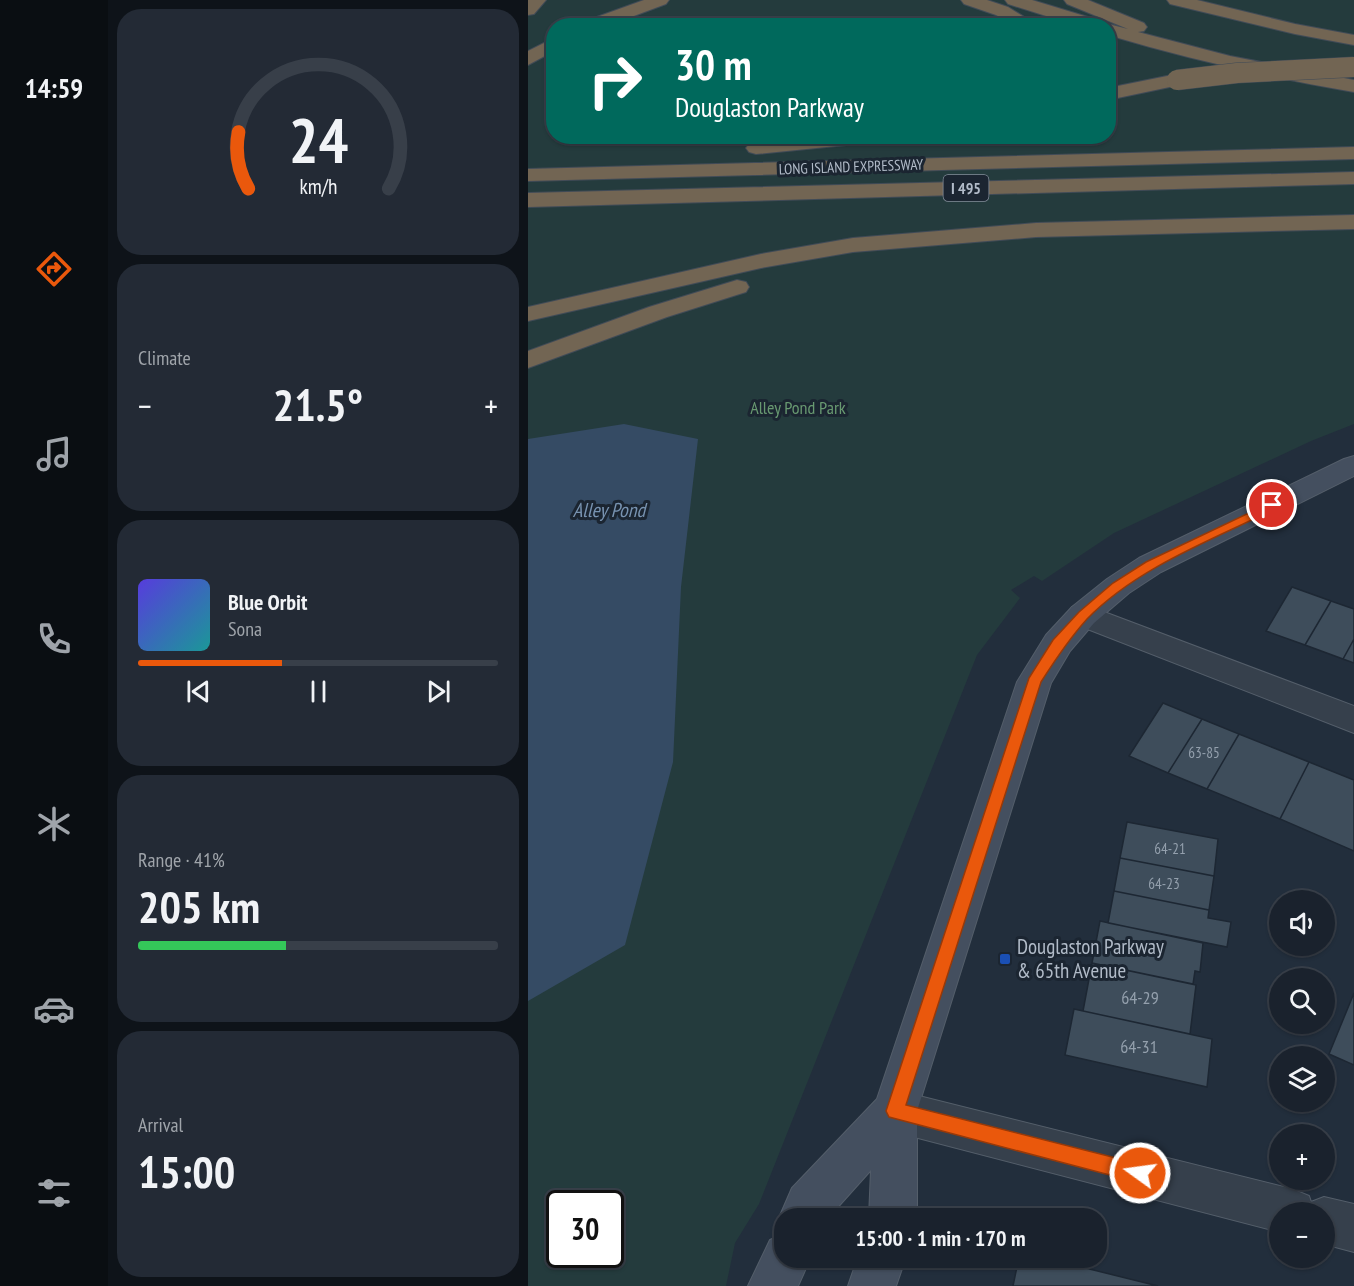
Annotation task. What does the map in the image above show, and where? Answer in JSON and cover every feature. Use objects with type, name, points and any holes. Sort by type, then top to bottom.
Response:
[{"type":"highway","points":[[528,10],[537,0]]},
{"type":"highway","points":[[610,18],[660,0]]},
{"type":"highway","points":[[970,0],[1015,18]]},
{"type":"highway","points":[[1014,0],[1071,18]]},
{"type":"highway","points":[[1073,0],[1213,56]]},
{"type":"highway","points":[[1176,0],[1295,29],[1354,40]]},
{"type":"highway","points":[[1116,31],[1319,81],[1354,86]]},
{"type":"highway","points":[[528,59],[546,48]]},
{"type":"highway","points":[[1116,92],[1177,80],[1237,73],[1354,67]]},
{"type":"highway","points":[[528,163],[593,167],[785,144]]},
{"type":"highway","points":[[725,151],[795,144]]},
{"type":"highway","name":"LONG ISLAND EXPRESSWAY","points":[[528,175],[593,167],[1354,153]]},
{"type":"highway","name":"LONG ISLAND EXPRESSWAY","points":[[528,200],[1354,178]]},
{"type":"highway","points":[[528,314],[761,261],[853,245],[945,236],[1036,231],[1354,222]]},
{"type":"highway","points":[[531,359],[658,312],[749,283],[824,264],[939,241],[1036,231]]},
{"type":"main road","points":[[893,1208],[895,1111],[1034,682],[1058,644],[1083,615],[1118,586],[1150,565],[1354,465]]},
{"type":"main road","points":[[807,1208],[895,1111]]},
{"type":"main road","points":[[772,1286],[781,1268]]},
{"type":"main road","points":[[872,1286],[878,1268]]},
{"type":"street","points":[[1083,615],[1354,720]]},
{"type":"street","points":[[895,1111],[1269,1206]]},
{"type":"street","points":[[1335,1223],[1354,1228]]},
{"type":"green space","name":"Alley Pond Park","points":[[528,0],[1354,0],[1354,424],[1311,441],[1114,533],[1042,581],[1034,576],[1011,590],[1020,598],[977,655],[759,1204],[735,1243],[726,1286],[528,1286]]},
{"type":"water","points":[[896,16],[898,18],[848,18]]},
{"type":"water","name":"Alley Pond","points":[[624,424],[698,439],[681,587],[673,762],[625,945],[528,1001],[528,439]]},
{"type":"building","points":[[1292,587],[1331,601],[1305,645],[1266,631]]},
{"type":"building","points":[[1331,601],[1354,609],[1354,639],[1343,659],[1305,645]]},
{"type":"building","points":[[1354,639],[1354,663],[1343,659]]},
{"type":"building","points":[[1163,703],[1202,719],[1168,773],[1129,756]]},
{"type":"building","points":[[1202,719],[1239,734],[1207,789],[1168,773]]},
{"type":"building","points":[[1239,734],[1309,762],[1280,819],[1207,789]]},
{"type":"building","points":[[1309,762],[1354,780],[1354,851],[1280,819]]},
{"type":"building","points":[[1127,822],[1218,839],[1214,876],[1120,858]]},
{"type":"building","points":[[1120,858],[1214,876],[1209,910],[1114,891]]},
{"type":"building","points":[[1114,891],[1209,910],[1208,918],[1231,922],[1227,947],[1108,923]]},
{"type":"building","points":[[1100,921],[1203,943],[1200,972],[1195,971],[1193,984],[1092,963]]},
{"type":"building","points":[[1092,963],[1196,985],[1190,1034],[1083,1011]]},
{"type":"building","points":[[1354,993],[1354,1065],[1335,1057],[1335,1046],[1332,1046]]},
{"type":"building","points":[[1074,1009],[1212,1039],[1207,1087],[1065,1055]]},
{"type":"building","points":[[1017,1268],[1085,1268],[1158,1286],[1013,1286]]},
{"type":"place","name":"Douglaston Parkway & 65th Avenue","points":[[1005,959]]},
{"type":"route","points":[[1140,1173],[895,1111],[1034,682],[1058,644],[1083,615],[1118,586],[1150,565],[1272,505]]}]
